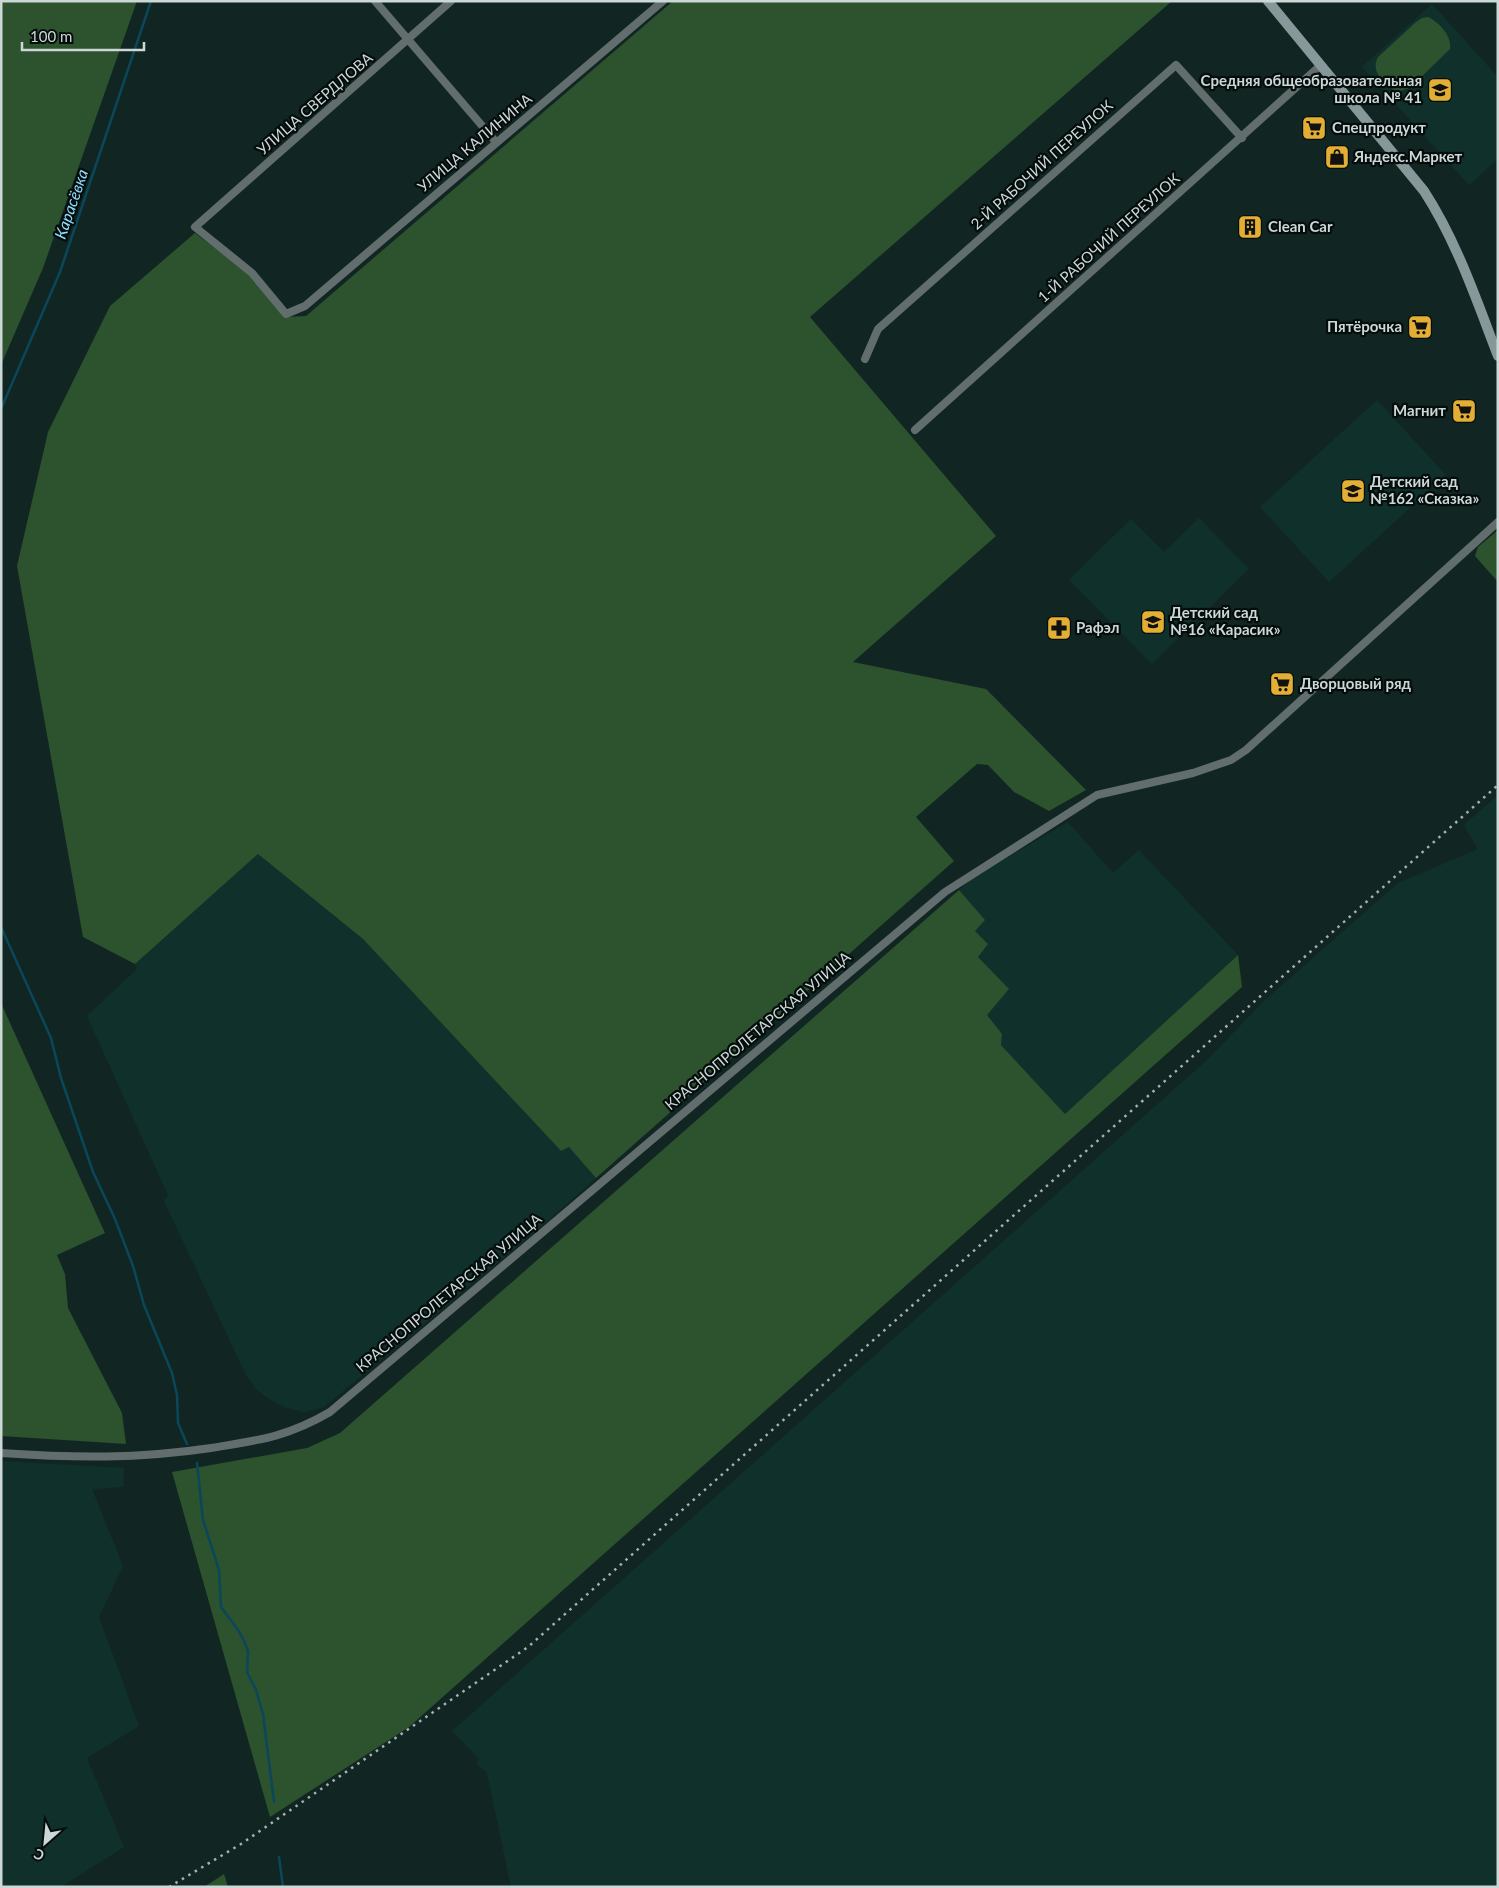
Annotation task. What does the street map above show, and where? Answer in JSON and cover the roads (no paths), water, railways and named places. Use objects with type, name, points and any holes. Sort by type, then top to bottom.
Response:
[{"type":"main road","points":[[1268,1],[1424,191],[1440,216],[1463,264],[1498,356]]},
{"type":"street","points":[[375,1],[496,142]]},
{"type":"street","name":"УЛИЦА СВЕРДЛОВА","points":[[304,306],[286,314],[252,273],[195,227],[451,1]]},
{"type":"street","name":"УЛИЦА КАЛИНИНА","points":[[304,306],[664,1]]},
{"type":"street","name":"2-Й РАБОЧИЙ ПЕРЕУЛОК","points":[[865,359],[878,330],[1176,65],[1242,138]]},
{"type":"street","name":"1-Й РАБОЧИЙ ПЕРЕУЛОК","points":[[915,430],[1242,138],[1320,65]]},
{"type":"street","name":"КРАСНОПРОЛЕТАРСКАЯ УЛИЦА","points":[[1,1453],[73,1457],[158,1456],[270,1439],[307,1425],[330,1412],[945,892],[1097,795],[1194,774],[1231,760],[1246,750],[1498,522]]},
{"type":"waterway","name":"Карасёвка","points":[[1,409],[60,272],[151,1]]},
{"type":"waterway","points":[[1,927],[51,1038],[61,1078],[93,1172],[115,1219],[133,1266],[144,1305],[172,1373],[177,1395],[178,1423],[187,1444]]},
{"type":"waterway","points":[[197,1463],[203,1520],[219,1570],[221,1607],[238,1630],[248,1651],[247,1672],[256,1690],[263,1714],[274,1802]]},
{"type":"waterway","points":[[279,1857],[283,1887]]},
{"type":"railway","points":[[169,1887],[241,1844],[528,1647],[1498,785]]},
{"type":"place","name":"Средняя общеобразовательная школа № 41","points":[[1440,90]]},
{"type":"place","name":"Спецпродукт","points":[[1314,128]]},
{"type":"place","name":"Яндекс.Маркет","points":[[1337,157]]},
{"type":"place","name":"Clean Car","points":[[1250,227]]},
{"type":"place","name":"Пятёрочка","points":[[1420,327]]},
{"type":"place","name":"Магнит","points":[[1464,411]]},
{"type":"place","name":"Детский сад №162 «Сказка»","points":[[1353,491]]},
{"type":"place","name":"Детский сад №16 «Карасик»","points":[[1153,622]]},
{"type":"place","name":"Рафэл","points":[[1059,628]]},
{"type":"place","name":"Дворцовый ряд","points":[[1282,684]]}]
